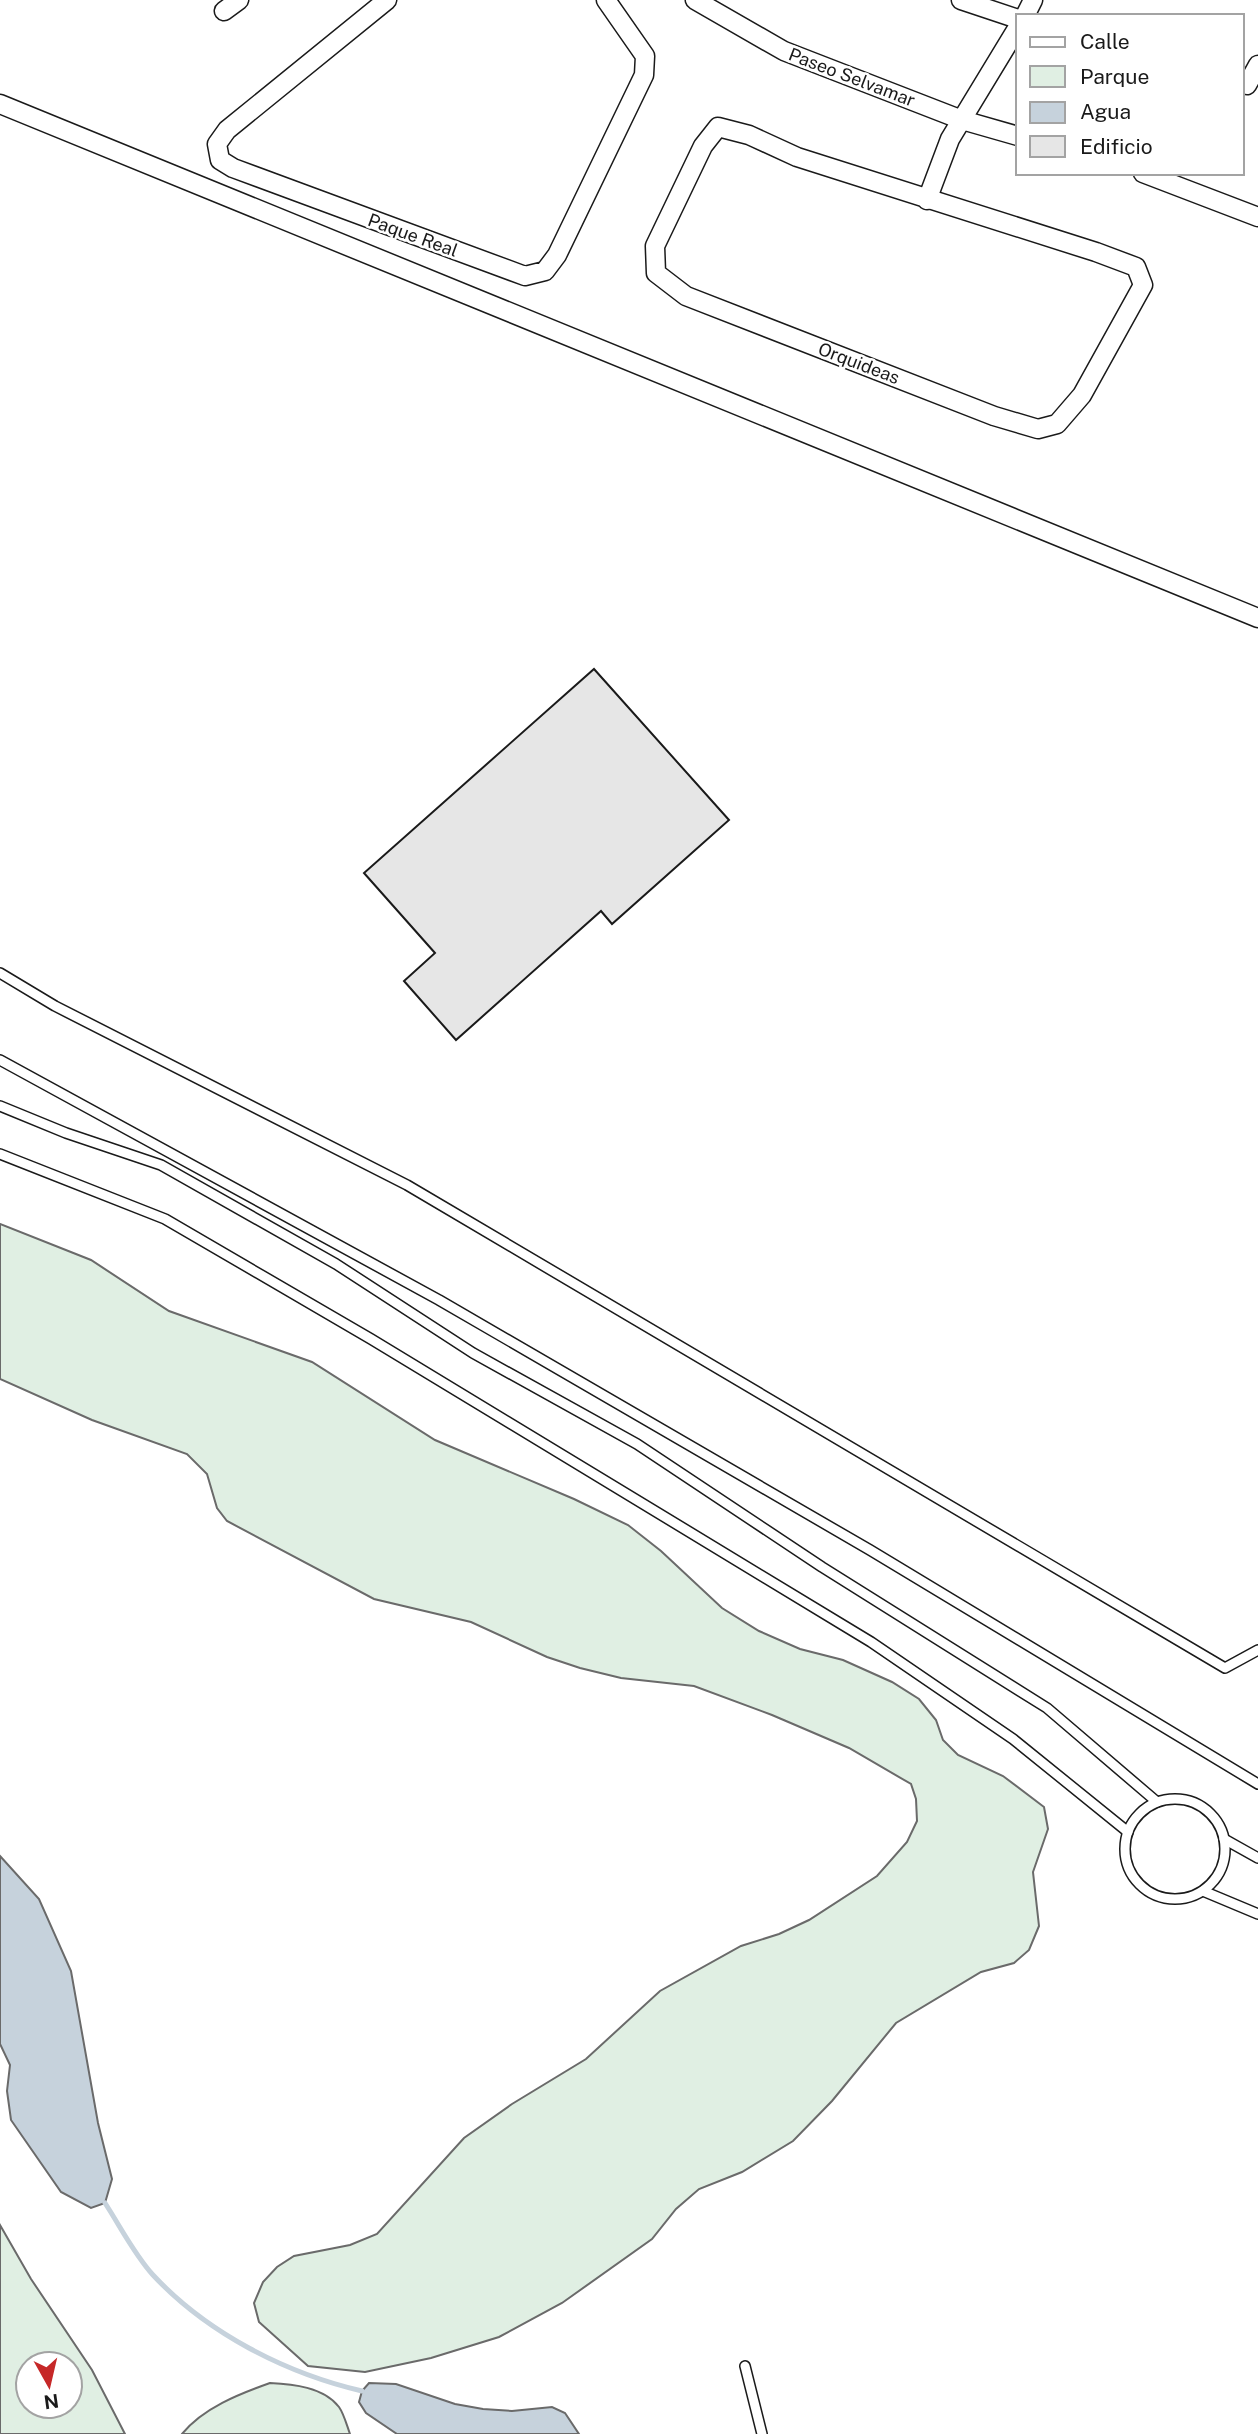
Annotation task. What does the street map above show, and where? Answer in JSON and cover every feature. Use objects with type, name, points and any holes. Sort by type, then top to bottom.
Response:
[{"type":"street","name":"Paque Real","points":[[387,0],[226,130],[217,144],[220,160],[233,168],[525,276],[545,271],[557,255],[644,75],[645,56],[606,0]]},
{"type":"street","name":"Paseo Selvamar","points":[[695,0],[784,51],[958,126],[1016,136]]},
{"type":"street","points":[[961,0],[1016,18]]},
{"type":"street","points":[[930,201],[951,157],[958,126],[1016,30]]},
{"type":"street","points":[[1244,84],[1247,85],[1258,65]]},
{"type":"street","points":[[0,104],[1258,618]]},
{"type":"street","name":"Orquideas","points":[[718,127],[749,135],[797,157],[930,201],[1136,267],[1143,285],[1082,395],[1057,424],[1038,429],[994,416],[686,296],[656,273],[655,246],[703,146],[718,127]]},
{"type":"street","points":[[1148,175],[1258,217]]},
{"type":"lane","points":[[0,973],[55,1006],[407,1185],[1225,1668],[1258,1650]]},
{"type":"lane","points":[[0,1059],[451,1307],[870,1550],[1258,1784]]},
{"type":"lane","points":[[0,1106],[66,1133],[161,1165],[336,1264],[473,1353],[636,1444],[822,1567],[1047,1708],[1157,1802]]},
{"type":"lane","points":[[0,1154],[165,1219],[371,1339],[872,1642],[1013,1740],[1128,1832]]},
{"type":"lane","points":[[1174,1799],[1192,1801],[1207,1810],[1218,1823],[1224,1839],[1222,1868],[1203,1891],[1173,1899],[1157,1896],[1143,1888],[1126,1863],[1124,1847],[1134,1819],[1157,1802],[1174,1799]]},
{"type":"lane","points":[[1224,1839],[1258,1858]]},
{"type":"lane","points":[[1203,1891],[1258,1914]]},
{"type":"lane","points":[[745,2366],[762,2434]]},
{"type":"green space","points":[[0,1224],[91,1260],[169,1311],[312,1362],[435,1440],[628,1525],[661,1551],[722,1608],[759,1631],[800,1649],[843,1660],[892,1682],[919,1699],[936,1720],[943,1740],[958,1755],[1003,1776],[1044,1807],[1048,1829],[1033,1872],[1039,1926],[1029,1950],[1014,1963],[981,1972],[896,2023],[832,2101],[793,2141],[742,2172],[699,2189],[676,2209],[652,2239],[562,2303],[499,2337],[431,2358],[365,2372],[308,2366],[259,2322],[254,2303],[263,2282],[277,2267],[294,2256],[350,2245],[377,2234],[464,2138],[512,2104],[586,2059],[660,1991],[741,1946],[779,1934],[809,1920],[877,1876],[907,1842],[917,1821],[916,1799],[911,1784],[849,1748],[694,1686],[621,1678],[580,1668],[547,1657],[471,1622],[374,1599],[227,1521],[217,1508],[207,1474],[187,1454],[92,1420],[0,1379]]},
{"type":"green space","points":[[0,2225],[31,2279],[79,2350],[14,2350],[14,2420],[84,2420],[84,2358],[125,2434],[0,2434]]},
{"type":"green space","points":[[270,2383],[298,2386],[333,2400],[344,2417],[350,2434],[182,2434],[211,2409]]},
{"type":"water","points":[[0,1856],[39,1899],[71,1971],[98,2123],[112,2179],[105,2203],[91,2208],[61,2192],[11,2120],[7,2091],[10,2065],[0,2044]]},
{"type":"water","points":[[369,2383],[396,2384],[455,2404],[483,2409],[512,2411],[552,2407],[565,2413],[579,2434],[397,2434],[366,2413],[359,2402],[362,2391]]},
{"type":"building","points":[[594,669],[729,820],[612,924],[601,911],[456,1040],[404,981],[435,953],[364,873]]},
{"type":"waterway","points":[[105,2203],[146,2267],[174,2296],[198,2315],[276,2362],[362,2391]]}]
